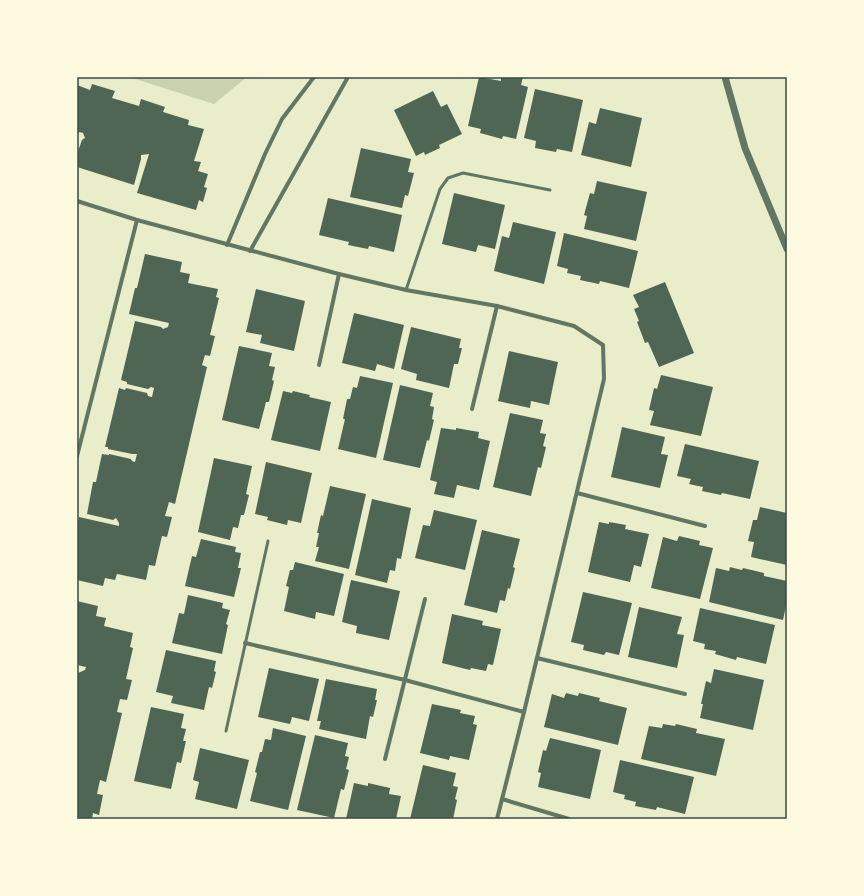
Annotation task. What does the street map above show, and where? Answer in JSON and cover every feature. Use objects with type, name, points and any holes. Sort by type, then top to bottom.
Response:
[{"type":"street","points":[[227,245],[265,154],[282,119],[314,77]]},
{"type":"street","points":[[250,251],[348,77]]},
{"type":"street","points":[[725,77],[745,148],[787,249]]},
{"type":"street","points":[[77,201],[137,220],[339,274],[406,290],[497,306],[574,326],[603,345],[604,379],[497,819]]},
{"type":"street","points":[[77,456],[137,220]]},
{"type":"street","points":[[319,365],[339,274]]},
{"type":"street","points":[[472,409],[497,306]]},
{"type":"street","points":[[577,493],[705,526]]},
{"type":"street","points":[[385,760],[425,599]]},
{"type":"street","points":[[245,643],[406,680],[524,712]]},
{"type":"street","points":[[537,658],[685,694]]},
{"type":"street","points":[[502,799],[569,819]]},
{"type":"lane","points":[[406,290],[440,189],[448,178],[463,173],[550,190]]},
{"type":"lane","points":[[226,731],[268,541]]},
{"type":"green space","points":[[129,77],[247,77],[214,104]]},
{"type":"building","points":[[479,77],[501,81],[501,77],[523,77],[521,85],[528,87],[516,139],[503,136],[502,139],[480,133],[481,129],[468,126]]},
{"type":"building","points":[[92,84],[115,91],[112,98],[139,106],[141,99],[165,107],[163,112],[189,120],[188,125],[204,129],[194,161],[201,162],[198,171],[208,174],[204,187],[207,188],[203,202],[199,200],[196,210],[137,193],[149,154],[141,155],[134,185],[77,167],[77,154],[82,140],[85,138],[83,133],[79,132],[77,136],[77,85],[90,90]]},
{"type":"building","points":[[535,89],[583,100],[572,152],[557,149],[556,152],[535,148],[536,141],[524,138]]},
{"type":"building","points":[[433,91],[441,107],[447,104],[462,134],[439,145],[440,148],[425,155],[424,152],[416,156],[394,110]]},
{"type":"building","points":[[600,108],[642,118],[631,167],[581,155],[589,122],[596,124]]},
{"type":"building","points":[[361,148],[411,159],[408,172],[414,173],[408,196],[405,195],[402,208],[350,197]]},
{"type":"building","points":[[597,181],[647,192],[636,241],[584,229],[587,216],[584,215],[590,193],[594,194]]},
{"type":"building","points":[[454,193],[505,205],[495,249],[478,245],[476,252],[442,244]]},
{"type":"building","points":[[328,198],[402,215],[394,252],[369,246],[368,249],[348,245],[349,242],[319,235]]},
{"type":"building","points":[[513,222],[556,232],[544,284],[494,271],[502,236],[509,238]]},
{"type":"building","points":[[564,233],[638,251],[629,288],[600,281],[599,284],[580,280],[581,276],[567,273],[568,269],[557,266]]},
{"type":"building","points":[[145,254],[182,262],[180,272],[190,274],[188,283],[218,289],[216,297],[219,298],[210,335],[215,336],[210,356],[205,355],[202,365],[207,367],[175,504],[169,502],[165,516],[172,517],[167,537],[162,536],[155,566],[149,565],[146,580],[117,574],[115,580],[105,578],[103,586],[77,580],[77,526],[79,517],[119,526],[116,518],[113,520],[87,514],[93,482],[96,482],[102,454],[131,459],[135,462],[137,454],[108,449],[108,447],[105,447],[119,388],[125,390],[126,388],[147,393],[148,396],[152,397],[154,388],[151,387],[148,389],[127,384],[127,382],[121,380],[135,321],[161,327],[163,329],[168,327],[169,323],[129,314]]},
{"type":"building","points":[[665,282],[694,353],[659,367],[648,342],[645,343],[637,322],[639,321],[634,309],[639,307],[633,295]]},
{"type":"building","points":[[256,289],[305,301],[294,351],[260,343],[262,335],[246,332]]},
{"type":"building","points":[[354,313],[404,325],[394,369],[377,364],[375,371],[342,363]]},
{"type":"building","points":[[411,327],[461,339],[459,348],[462,348],[458,364],[454,364],[449,388],[416,380],[417,374],[401,369]]},
{"type":"building","points":[[239,346],[272,353],[269,366],[275,367],[272,380],[274,381],[269,402],[266,402],[259,429],[222,420]]},
{"type":"building","points":[[509,351],[558,362],[549,405],[531,401],[530,408],[498,401]]},
{"type":"building","points":[[661,375],[713,387],[701,436],[650,425],[654,411],[649,410],[654,388],[657,389]]},
{"type":"building","points":[[360,376],[393,383],[376,458],[338,449],[345,419],[343,419],[347,399],[350,399],[353,387],[357,388]]},
{"type":"building","points":[[400,385],[433,393],[430,406],[434,407],[432,419],[434,420],[420,468],[383,460]]},
{"type":"building","points":[[283,391],[292,393],[293,391],[310,395],[309,397],[331,402],[320,451],[271,440]]},
{"type":"building","points":[[510,413],[543,420],[540,433],[546,434],[543,446],[546,447],[541,468],[538,467],[531,496],[493,487]]},
{"type":"building","points":[[622,427],[665,437],[661,454],[668,455],[660,488],[611,477]]},
{"type":"building","points":[[441,428],[456,430],[456,428],[479,432],[478,438],[490,441],[479,490],[457,485],[454,498],[434,494],[437,482],[430,480]]},
{"type":"building","points":[[685,444],[759,461],[750,499],[722,493],[721,495],[702,491],[703,487],[689,484],[691,479],[677,476]]},
{"type":"building","points":[[214,458],[252,466],[246,494],[249,495],[244,515],[241,515],[238,528],[233,527],[230,540],[198,532]]},
{"type":"building","points":[[266,462],[312,473],[301,523],[288,520],[287,525],[267,520],[268,517],[255,514]]},
{"type":"building","points":[[330,486],[366,494],[349,569],[315,561],[319,547],[316,547],[319,533],[317,533],[321,515],[323,516]]},
{"type":"building","points":[[372,499],[411,508],[401,559],[397,558],[395,571],[390,570],[387,583],[355,575]]},
{"type":"building","points":[[760,507],[787,513],[787,565],[751,557],[754,542],[748,541],[753,520],[757,520]]},
{"type":"building","points":[[434,510],[477,520],[465,570],[415,558],[423,525],[430,526]]},
{"type":"building","points":[[599,522],[626,525],[625,529],[649,534],[641,567],[634,565],[630,582],[588,572]]},
{"type":"building","points":[[482,530],[520,539],[513,567],[515,568],[510,589],[508,588],[505,601],[500,600],[497,613],[464,605]]},
{"type":"building","points":[[679,536],[700,541],[699,545],[713,548],[700,599],[651,588],[663,537],[677,541]]},
{"type":"building","points":[[201,539],[236,547],[235,552],[241,553],[238,568],[241,568],[234,597],[185,586],[192,556],[196,557]]},
{"type":"building","points":[[295,562],[344,574],[334,616],[316,612],[315,619],[284,611],[289,587],[286,586],[290,570],[293,570]]},
{"type":"building","points":[[730,567],[742,570],[743,568],[764,573],[764,576],[787,581],[787,601],[783,620],[709,602],[716,568],[729,571]]},
{"type":"building","points":[[351,580],[400,591],[389,640],[356,633],[357,626],[342,622]]},
{"type":"building","points":[[583,592],[632,603],[619,655],[606,652],[604,655],[583,650],[584,645],[571,642]]},
{"type":"building","points":[[188,595],[223,603],[222,608],[230,610],[226,624],[228,625],[222,654],[172,643],[179,613],[184,614]]},
{"type":"building","points":[[77,601],[98,606],[96,616],[106,618],[104,626],[133,633],[130,647],[133,648],[126,679],[132,680],[127,700],[120,699],[117,712],[122,713],[106,782],[100,780],[97,794],[103,795],[99,815],[93,813],[92,819],[77,819],[77,672],[78,673],[85,670],[86,667],[77,665]]},
{"type":"building","points":[[639,607],[682,617],[677,634],[684,635],[677,668],[628,657]]},
{"type":"building","points":[[700,608],[775,625],[766,664],[737,657],[736,660],[715,654],[716,651],[704,649],[705,644],[693,641]]},
{"type":"building","points":[[452,614],[483,621],[482,625],[501,629],[493,665],[488,664],[486,671],[471,668],[470,670],[442,663]]},
{"type":"building","points":[[166,650],[216,661],[214,671],[216,672],[212,688],[209,687],[204,710],[171,703],[173,696],[156,692]]},
{"type":"building","points":[[269,668],[319,679],[309,721],[292,717],[290,724],[258,717]]},
{"type":"building","points":[[714,669],[764,680],[753,730],[700,718],[703,704],[701,704],[706,681],[711,683]]},
{"type":"building","points":[[326,679],[377,689],[375,700],[377,700],[373,717],[370,716],[366,739],[319,729],[321,721],[317,721]]},
{"type":"building","points":[[566,693],[578,696],[579,693],[600,698],[599,701],[627,708],[618,745],[544,727],[552,694],[564,698]]},
{"type":"building","points":[[432,704],[461,710],[460,713],[475,716],[473,724],[477,725],[469,760],[450,756],[449,760],[420,753]]},
{"type":"building","points":[[151,707],[184,714],[181,728],[186,729],[183,741],[186,741],[181,763],[177,762],[171,789],[134,781]]},
{"type":"building","points":[[663,724],[675,726],[676,724],[697,729],[696,733],[725,739],[716,776],[641,759],[649,726],[662,728]]},
{"type":"building","points":[[273,728],[306,736],[288,810],[250,801],[257,773],[255,772],[260,752],[262,752],[265,739],[271,740]]},
{"type":"building","points":[[315,735],[348,743],[345,756],[349,757],[346,769],[349,770],[344,790],[341,789],[334,818],[297,810]]},
{"type":"building","points":[[550,738],[601,750],[590,799],[538,787],[541,773],[538,772],[543,750],[546,751]]},
{"type":"building","points":[[200,748],[249,760],[237,809],[195,799],[199,782],[193,780]]},
{"type":"building","points":[[620,760],[694,777],[685,814],[657,807],[656,810],[635,806],[636,802],[624,799],[625,795],[613,792]]},
{"type":"building","points":[[423,765],[456,773],[453,786],[458,787],[453,819],[410,819]]},
{"type":"building","points":[[354,783],[368,786],[368,783],[390,788],[389,794],[401,796],[396,819],[346,819]]}]
